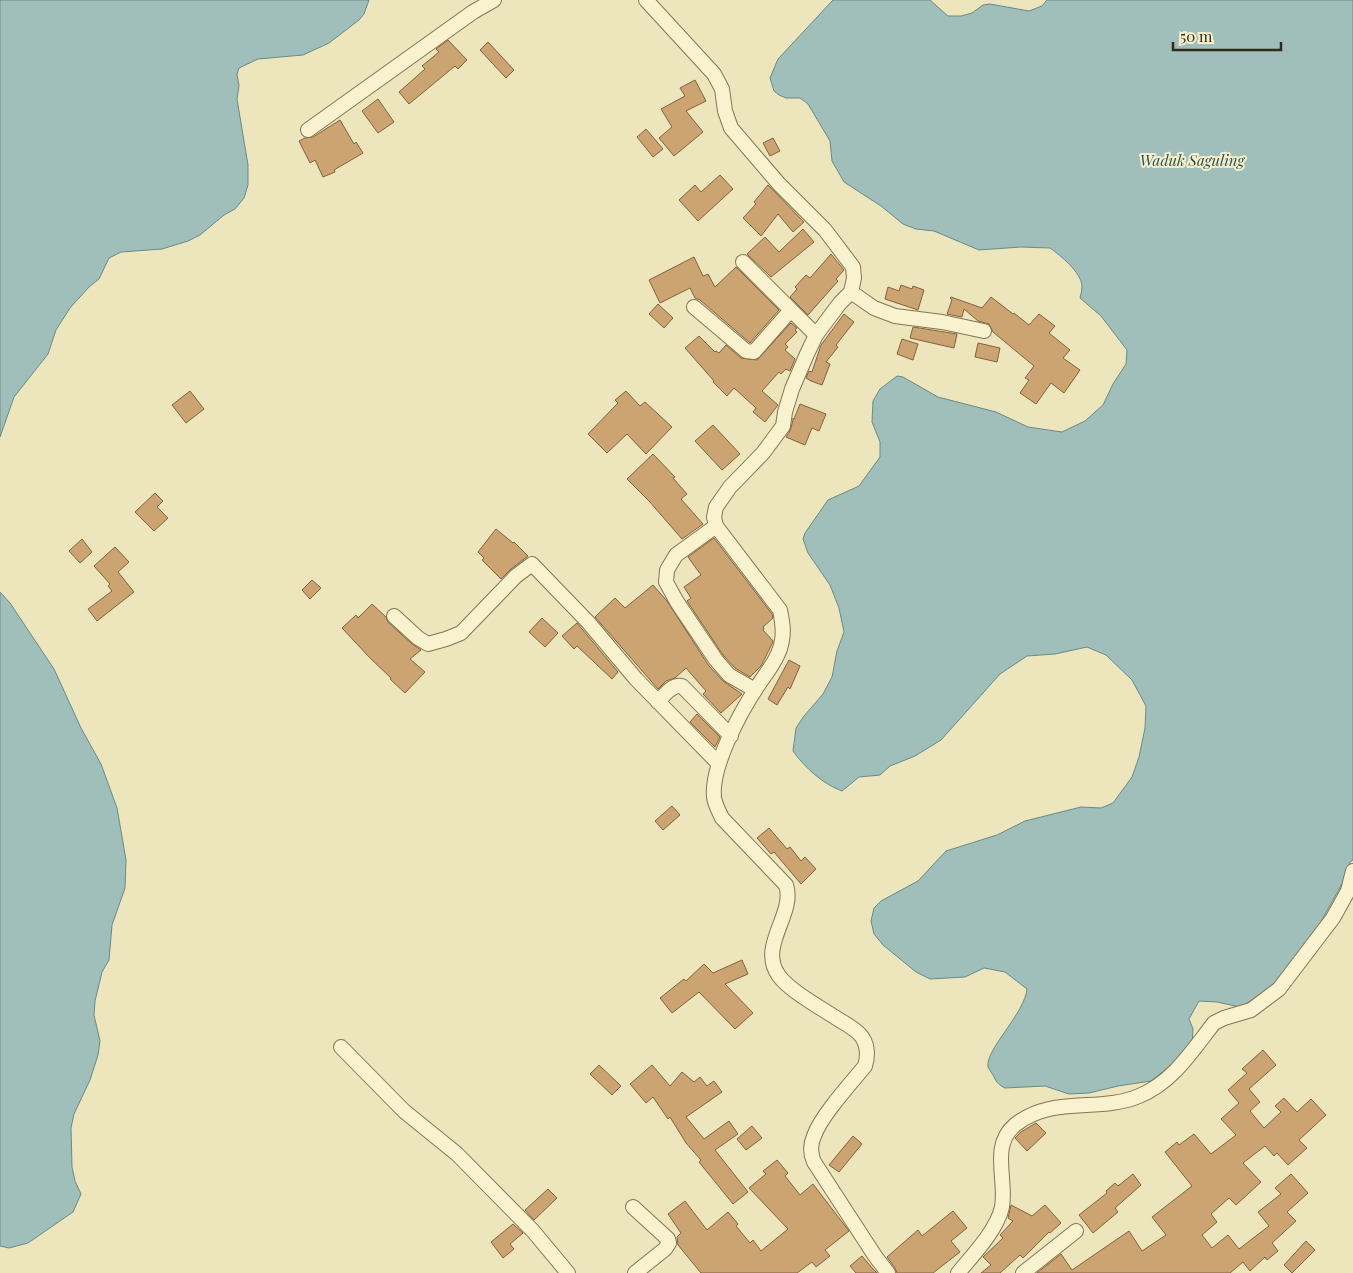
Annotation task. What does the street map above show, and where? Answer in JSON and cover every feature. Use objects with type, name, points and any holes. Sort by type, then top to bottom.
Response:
[{"type":"street","points":[[308,130],[473,12],[494,0]]},
{"type":"street","points":[[646,0],[714,74],[722,89],[725,111],[731,128],[779,184],[825,230],[853,267],[854,278],[851,292],[840,303],[816,335],[792,389],[783,426],[763,453],[730,487],[716,507],[714,517],[716,526],[780,610],[783,626],[782,642],[777,657],[755,690],[718,763],[714,782],[714,796],[716,806],[722,818],[786,885],[789,893],[773,944],[774,965],[779,976],[790,986],[851,1027],[861,1036],[866,1045],[868,1056],[865,1066],[818,1127],[811,1146],[811,1155],[875,1256],[888,1273]]},
{"type":"street","points":[[743,262],[816,335]]},
{"type":"street","points":[[851,292],[874,308],[895,316],[942,322],[984,331]]},
{"type":"street","points":[[694,307],[746,351],[750,352],[754,352],[790,311]]},
{"type":"street","points":[[716,526],[676,555],[667,570],[666,582],[677,602],[716,660],[729,674],[755,690]]},
{"type":"street","points":[[394,616],[418,638],[428,644],[446,639],[461,633],[516,576],[532,564],[588,622],[636,679],[718,763]]},
{"type":"street","points":[[658,702],[673,688],[678,685],[682,686],[731,736]]},
{"type":"street","points":[[958,1273],[996,1224],[1002,1208],[1000,1151],[1008,1132],[1031,1114],[1054,1108],[1110,1104],[1138,1097],[1172,1076],[1214,1023],[1251,1010],[1279,989],[1333,918],[1348,890],[1353,871]]},
{"type":"street","points":[[341,1047],[404,1111],[457,1154],[533,1232],[568,1273]]},
{"type":"street","points":[[633,1207],[668,1239],[669,1243],[665,1249],[635,1273]]},
{"type":"street","points":[[1023,1273],[1076,1231]]},
{"type":"water","points":[[0,0],[369,0],[364,14],[359,20],[329,43],[303,55],[258,59],[239,68],[237,74],[239,86],[237,99],[248,165],[248,185],[244,198],[235,209],[224,215],[200,235],[188,241],[162,249],[121,252],[109,258],[99,279],[70,308],[56,330],[48,354],[14,397],[0,437]]},
{"type":"water","name":"Waduk Saguling","points":[[833,0],[930,0],[948,16],[961,16],[972,13],[983,5],[990,4],[1029,11],[1042,6],[1047,0],[1353,0],[1353,860],[1350,862],[1343,882],[1309,943],[1289,973],[1262,995],[1240,1007],[1217,1002],[1199,1001],[1189,1019],[1193,1029],[1192,1047],[1151,1081],[1089,1093],[1069,1094],[1045,1086],[1003,1087],[997,1082],[988,1067],[989,1060],[998,1041],[1020,1009],[1027,989],[1005,972],[984,968],[965,977],[930,979],[916,972],[883,945],[874,934],[871,921],[874,908],[881,901],[918,881],[946,851],[997,835],[1025,821],[1081,807],[1101,808],[1113,803],[1132,777],[1139,757],[1145,728],[1146,706],[1132,680],[1106,655],[1087,647],[1055,654],[1027,656],[1000,674],[941,740],[915,756],[890,766],[880,775],[859,777],[842,791],[815,775],[793,751],[796,728],[823,694],[832,677],[837,651],[844,632],[839,608],[830,585],[808,553],[803,539],[805,533],[828,500],[859,486],[880,457],[880,442],[872,422],[873,401],[880,389],[897,376],[903,377],[938,397],[996,412],[1028,427],[1062,432],[1085,421],[1103,405],[1113,384],[1126,364],[1127,350],[1101,316],[1080,298],[1082,286],[1078,275],[1065,260],[1050,248],[1021,247],[979,250],[934,231],[916,229],[903,224],[881,206],[844,182],[832,161],[830,141],[808,104],[800,98],[786,98],[779,95],[774,91],[770,78],[778,59]]},
{"type":"water","points":[[0,592],[10,603],[54,669],[81,728],[101,764],[117,808],[126,860],[125,888],[112,925],[109,960],[102,972],[95,1001],[94,1015],[100,1041],[98,1055],[90,1080],[74,1114],[71,1128],[72,1167],[75,1181],[81,1194],[73,1212],[28,1243],[9,1248],[0,1246]]},
{"type":"building","points":[[448,40],[467,60],[458,69],[455,66],[409,104],[399,92],[425,69],[422,66],[439,52],[436,49]]},
{"type":"building","points":[[488,42],[514,70],[506,78],[480,50]]},
{"type":"building","points":[[695,80],[706,101],[686,111],[703,132],[674,156],[659,138],[672,127],[661,109],[685,96],[680,88]]},
{"type":"building","points":[[378,99],[394,122],[378,133],[362,111]]},
{"type":"building","points":[[340,120],[354,144],[356,142],[363,153],[334,170],[335,172],[323,177],[315,160],[310,163],[299,141],[313,137]]},
{"type":"building","points":[[646,129],[663,149],[653,157],[637,137]]},
{"type":"building","points":[[773,138],[780,151],[770,156],[763,143]]},
{"type":"building","points":[[720,175],[733,189],[698,221],[679,200],[695,185],[701,192]]},
{"type":"building","points":[[768,185],[804,222],[793,232],[778,214],[761,236],[743,218],[756,204],[754,202]]},
{"type":"building","points":[[803,229],[814,242],[771,277],[747,254],[765,237],[779,252]]},
{"type":"building","points":[[831,254],[844,270],[836,279],[838,281],[808,315],[790,297],[797,289],[795,287],[806,275],[810,278]]},
{"type":"building","points":[[694,257],[703,276],[708,274],[715,287],[736,267],[779,310],[750,343],[700,300],[695,298],[690,288],[660,303],[649,280]]},
{"type":"building","points":[[901,285],[912,289],[913,286],[924,290],[918,310],[885,299],[888,287],[899,291]]},
{"type":"building","points":[[951,297],[982,308],[991,297],[1029,325],[1039,314],[1055,326],[1049,333],[1070,350],[1063,358],[1080,370],[1064,393],[1051,383],[1036,404],[1020,393],[1029,380],[1025,378],[1034,366],[993,332],[989,324],[978,321],[964,309],[962,317],[947,314],[952,300]]},
{"type":"building","points":[[658,304],[673,318],[664,328],[649,314]]},
{"type":"building","points":[[844,314],[854,322],[836,345],[838,347],[826,362],[830,364],[822,385],[811,381],[806,378],[809,371],[812,372],[821,345]]},
{"type":"building","points":[[791,323],[797,328],[795,330],[797,332],[785,344],[788,347],[785,350],[795,359],[790,371],[786,369],[781,374],[779,372],[762,391],[778,405],[765,422],[753,412],[756,408],[734,388],[727,396],[685,348],[699,336],[715,352],[719,353],[726,345],[741,358],[757,360]]},
{"type":"building","points":[[913,327],[957,334],[954,348],[910,338]]},
{"type":"building","points":[[902,339],[918,344],[913,360],[897,354]]},
{"type":"building","points":[[978,343],[1000,348],[997,362],[975,357]]},
{"type":"building","points":[[190,391],[204,409],[186,423],[172,405]]},
{"type":"building","points":[[626,391],[640,406],[645,402],[672,427],[646,454],[627,434],[607,453],[588,434],[618,403],[615,400]]},
{"type":"building","points":[[800,404],[826,414],[819,431],[812,428],[805,445],[786,437]]},
{"type":"building","points":[[713,425],[740,454],[722,470],[695,441]]},
{"type":"building","points":[[653,454],[675,477],[673,478],[687,494],[681,499],[703,524],[682,539],[627,479]]},
{"type":"building","points":[[155,493],[163,501],[157,507],[168,518],[154,531],[135,512]]},
{"type":"building","points":[[496,529],[514,542],[528,556],[501,579],[482,560],[484,558],[478,552]]},
{"type":"building","points":[[714,538],[772,614],[773,618],[763,627],[763,630],[773,641],[772,644],[761,666],[750,677],[735,668],[723,655],[687,601],[691,598],[684,587],[701,575],[688,557]]},
{"type":"building","points":[[82,539],[92,552],[80,563],[69,551]]},
{"type":"building","points":[[115,547],[129,562],[118,572],[134,592],[97,621],[88,609],[112,591],[108,586],[110,584],[94,566]]},
{"type":"building","points":[[312,580],[321,588],[310,599],[302,590]]},
{"type":"building","points":[[653,585],[667,601],[709,666],[723,681],[742,694],[721,713],[703,694],[706,691],[686,668],[675,678],[666,681],[658,689],[595,617],[615,598],[625,608]]},
{"type":"building","points":[[372,604],[386,617],[388,622],[421,650],[410,659],[425,672],[405,693],[342,628],[356,615],[358,618]]},
{"type":"building","points":[[542,618],[558,633],[545,647],[529,632]]},
{"type":"building","points":[[577,623],[618,672],[612,679],[577,646],[574,649],[562,636]]},
{"type":"building","points":[[789,660],[800,666],[790,689],[788,687],[777,705],[768,699]]},
{"type":"building","points":[[697,714],[720,737],[715,747],[690,722]]},
{"type":"building","points":[[672,806],[680,815],[663,830],[655,821]]},
{"type":"building","points":[[769,828],[787,849],[790,847],[801,861],[805,857],[816,869],[801,884],[774,852],[771,854],[757,838]]},
{"type":"building","points":[[742,960],[748,974],[725,984],[753,1013],[735,1029],[699,992],[672,1013],[660,998],[684,979],[686,981],[704,964],[713,973]]},
{"type":"building","points":[[1263,1050],[1276,1065],[1249,1089],[1260,1102],[1250,1111],[1264,1128],[1281,1112],[1275,1106],[1284,1098],[1297,1112],[1311,1099],[1326,1115],[1299,1140],[1307,1148],[1288,1165],[1277,1153],[1274,1156],[1265,1146],[1243,1163],[1261,1182],[1236,1205],[1229,1198],[1211,1214],[1217,1222],[1202,1235],[1212,1248],[1228,1235],[1239,1249],[1269,1226],[1258,1212],[1281,1194],[1275,1188],[1291,1174],[1308,1193],[1287,1212],[1296,1221],[1272,1243],[1278,1251],[1267,1260],[1265,1257],[1250,1271],[1243,1262],[1230,1273],[1037,1273],[1061,1254],[1072,1270],[1129,1231],[1142,1251],[1166,1235],[1152,1217],[1192,1186],[1165,1152],[1177,1142],[1179,1145],[1194,1134],[1211,1154],[1236,1135],[1221,1119],[1239,1103],[1228,1090],[1247,1073],[1242,1069]]},
{"type":"building","points":[[599,1065],[621,1086],[612,1095],[590,1074]]},
{"type":"building","points":[[652,1065],[670,1086],[682,1072],[694,1082],[700,1077],[707,1086],[714,1081],[722,1092],[686,1117],[704,1139],[729,1121],[738,1134],[715,1150],[748,1192],[733,1204],[699,1162],[701,1160],[686,1143],[670,1117],[668,1119],[653,1097],[646,1103],[630,1084]]},
{"type":"building","points":[[1036,1123],[1046,1133],[1027,1151],[1015,1138]]},
{"type":"building","points":[[752,1126],[762,1138],[746,1150],[737,1139]]},
{"type":"building","points":[[853,1136],[862,1144],[839,1172],[829,1165]]},
{"type":"building","points":[[777,1160],[788,1173],[785,1176],[800,1195],[813,1184],[849,1231],[825,1250],[830,1256],[816,1267],[812,1262],[797,1273],[701,1273],[678,1245],[677,1237],[681,1233],[668,1214],[685,1201],[707,1230],[728,1212],[738,1224],[736,1226],[750,1243],[753,1240],[761,1251],[788,1229],[749,1188],[766,1174],[763,1171]]},
{"type":"building","points":[[1133,1174],[1141,1185],[1115,1208],[1118,1212],[1093,1233],[1079,1215],[1107,1193],[1106,1191],[1115,1183],[1118,1186]]},
{"type":"building","points":[[548,1189],[557,1198],[534,1220],[525,1210]]},
{"type":"building","points":[[1011,1205],[1032,1216],[1045,1205],[1061,1223],[1049,1232],[1023,1258],[1020,1255],[1000,1273],[981,1273],[991,1265],[983,1257],[1003,1238],[1000,1235],[1013,1221],[1008,1218]]},
{"type":"building","points":[[953,1211],[967,1228],[951,1241],[960,1252],[933,1273],[897,1273],[887,1257],[918,1230],[922,1236]]},
{"type":"building","points":[[513,1224],[523,1233],[510,1244],[514,1249],[503,1258],[491,1242]]},
{"type":"building","points":[[1306,1241],[1315,1250],[1292,1273],[1284,1265]]},
{"type":"building","points":[[862,1256],[877,1273],[856,1273],[850,1266]]}]
